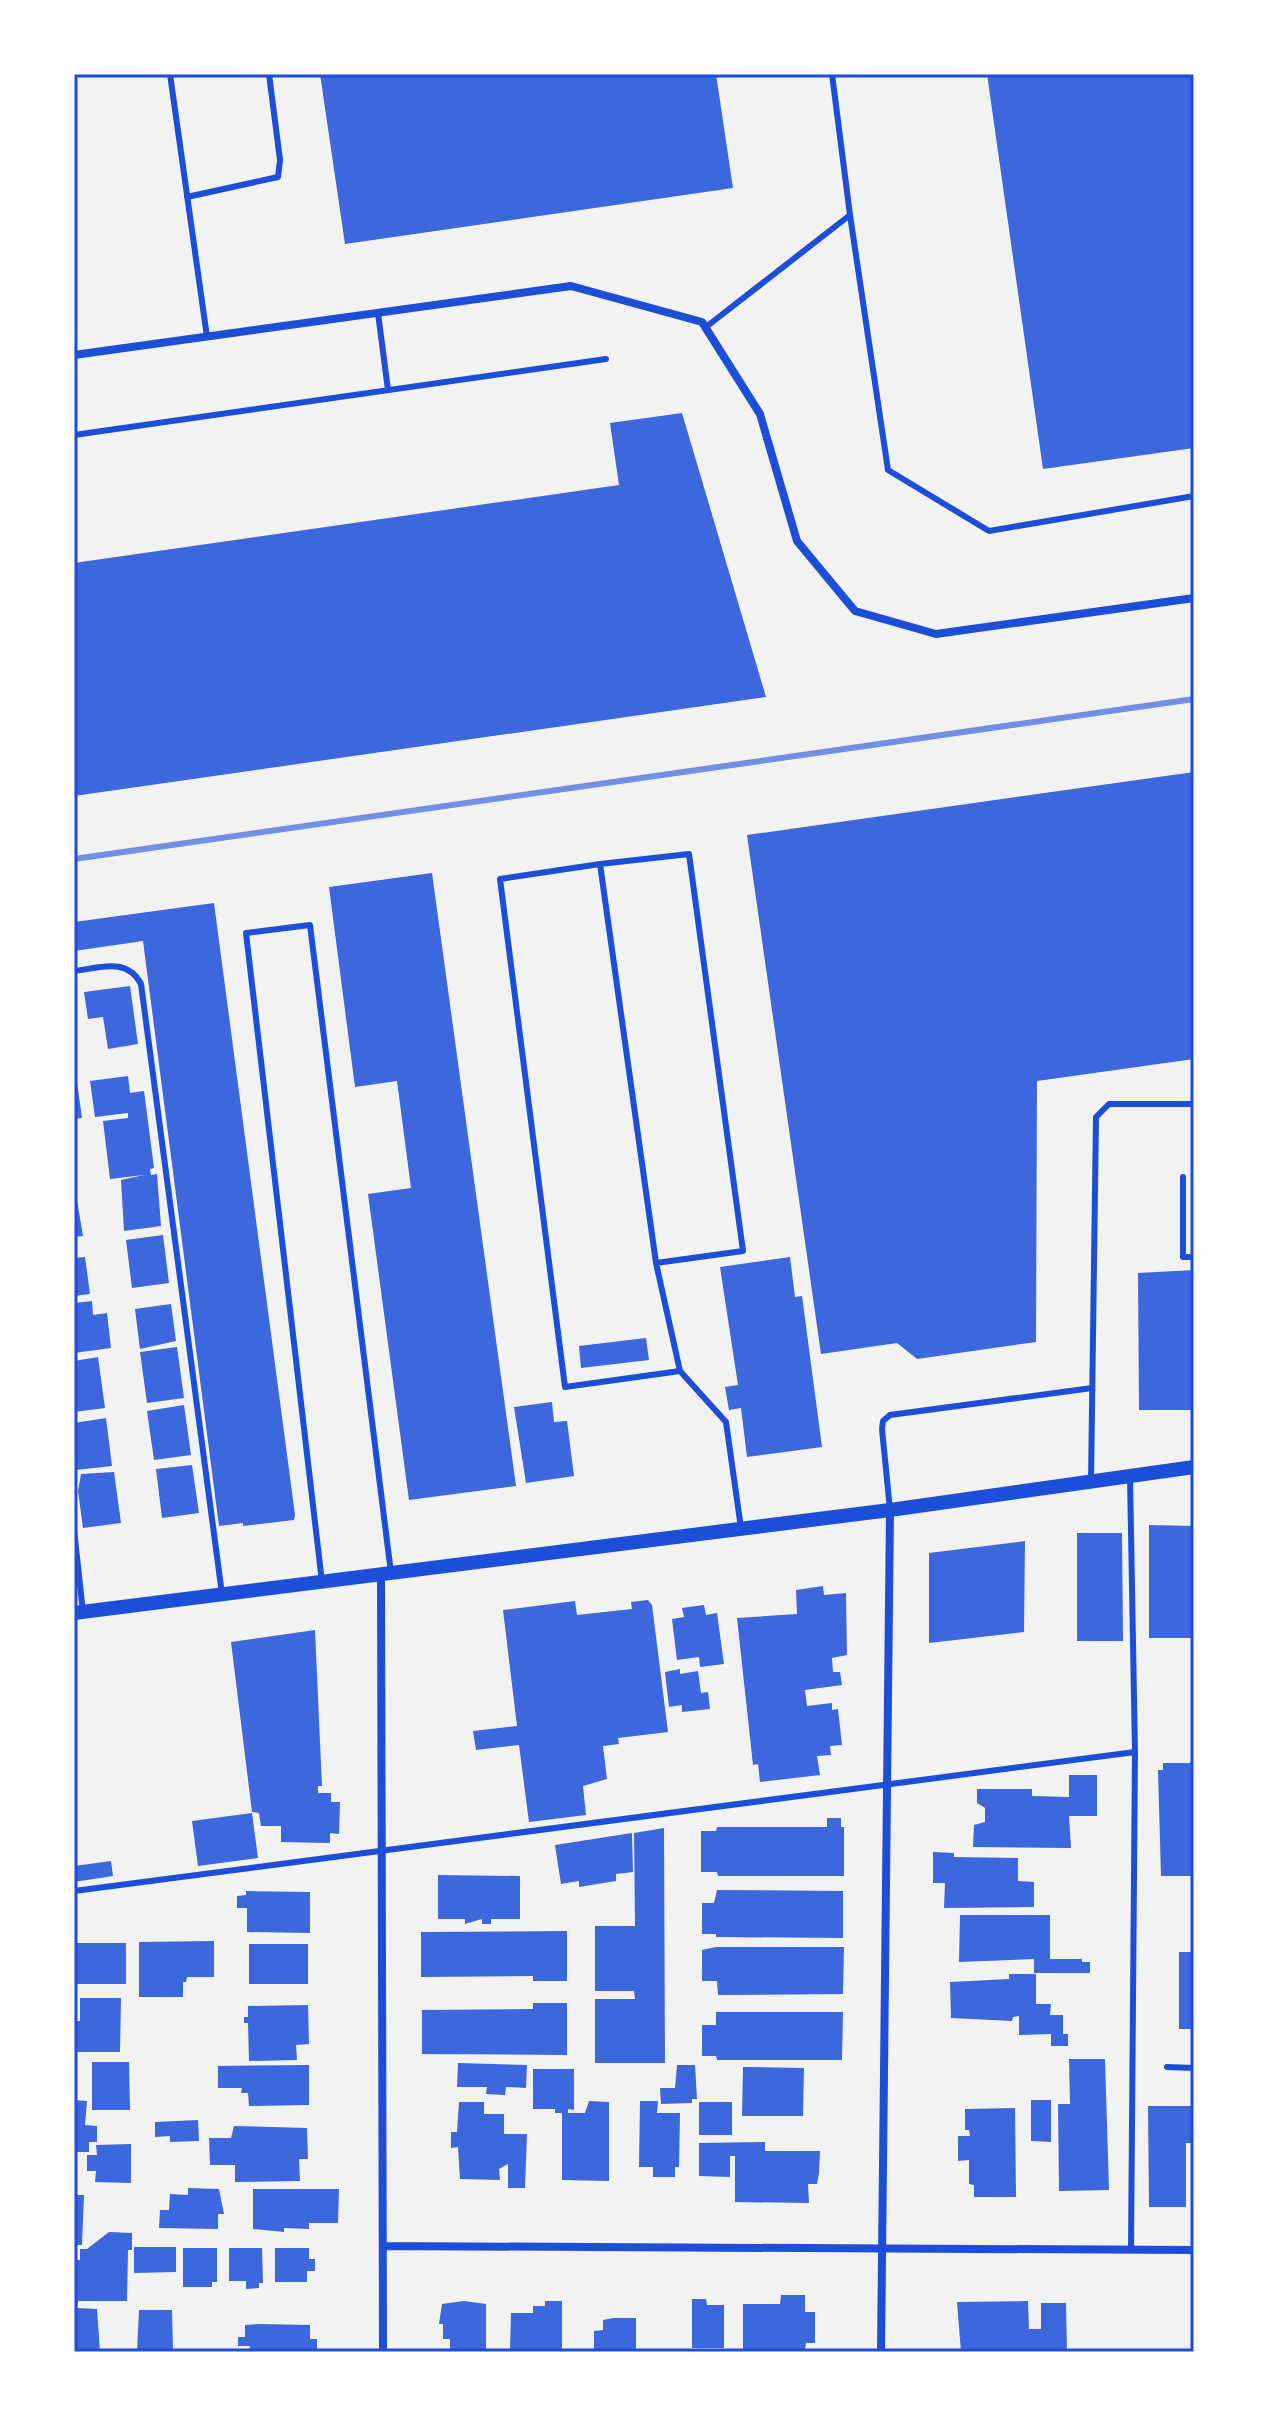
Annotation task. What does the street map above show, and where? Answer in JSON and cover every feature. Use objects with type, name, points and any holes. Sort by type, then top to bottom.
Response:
[{"type":"street","points":[[74,355],[571,286],[702,322],[760,414],[797,541],[855,611],[936,634],[1194,598]]},
{"type":"street","points":[[78,1612],[890,1510],[1194,1467]]},
{"type":"street","points":[[881,2352],[890,1510]]},
{"type":"street","points":[[383,2352],[382,1853],[386,1573]]},
{"type":"street","points":[[383,2246],[1194,2250]]},
{"type":"lane","points":[[170,74],[207,337]]},
{"type":"lane","points":[[187,197],[278,177],[280,160],[269,74]]},
{"type":"lane","points":[[832,74],[888,470],[989,531],[1194,496]]},
{"type":"lane","points":[[706,327],[850,215]]},
{"type":"lane","points":[[378,313],[388,390]]},
{"type":"lane","points":[[74,435],[606,359]]},
{"type":"lane","points":[[656,1263],[743,1251],[689,854],[500,879],[565,1387],[680,1371]]},
{"type":"lane","points":[[600,864],[656,1263],[680,1371],[726,1422],[741,1528]]},
{"type":"lane","points":[[322,1582],[246,933],[310,925],[386,1573]]},
{"type":"lane","points":[[74,971],[124,966],[135,973],[141,984],[222,1594]]},
{"type":"lane","points":[[1091,1482],[1096,1117],[1109,1104],[1194,1104]]},
{"type":"lane","points":[[1183,1177],[1183,1257],[1194,1257]]},
{"type":"lane","points":[[890,1510],[882,1429],[883,1421],[890,1415],[1092,1388]]},
{"type":"lane","points":[[1130,1476],[1135,1752],[1131,2250]]},
{"type":"lane","points":[[74,1530],[78,1612]]},
{"type":"lane","points":[[74,1891],[1135,1752]]},
{"type":"lane","points":[[1167,2067],[1194,2068]]},
{"type":"building","points":[[320,74],[716,74],[733,188],[345,244]]},
{"type":"building","points":[[987,74],[1194,74],[1194,448],[1043,469]]},
{"type":"building","points":[[682,413],[766,697],[74,796],[74,563],[619,485],[610,423]]},
{"type":"building","points":[[1194,772],[1194,1059],[1037,1081],[1036,1342],[917,1359],[897,1343],[821,1354],[747,835]]},
{"type":"building","points":[[432,873],[516,1486],[409,1500],[368,1194],[411,1188],[397,1081],[355,1087],[329,887]]},
{"type":"building","points":[[214,903],[295,1515],[294,1520],[243,1526],[243,1523],[219,1526],[143,941],[74,951],[74,922]]},
{"type":"building","points":[[130,986],[138,1044],[108,1049],[103,1017],[88,1019],[84,992]]},
{"type":"building","points":[[128,1076],[130,1093],[144,1091],[154,1168],[150,1169],[151,1175],[157,1174],[161,1226],[124,1231],[121,1180],[144,1175],[110,1179],[103,1121],[128,1118],[128,1113],[95,1117],[90,1081]]},
{"type":"building","points":[[74,1082],[77,1082],[82,1118],[74,1119]]},
{"type":"building","points":[[74,1182],[83,1236],[74,1237]]},
{"type":"building","points":[[163,1235],[169,1283],[132,1288],[126,1240]]},
{"type":"building","points":[[85,1257],[90,1294],[74,1296],[74,1258]]},
{"type":"building","points":[[790,1257],[795,1297],[802,1296],[822,1447],[747,1457],[741,1408],[729,1410],[725,1387],[738,1385],[720,1267]]},
{"type":"building","points":[[1194,1270],[1194,1410],[1139,1410],[1138,1273]]},
{"type":"building","points":[[92,1301],[93,1315],[107,1313],[111,1348],[74,1353],[74,1303]]},
{"type":"building","points":[[171,1304],[176,1341],[140,1349],[135,1309]]},
{"type":"building","points":[[646,1338],[649,1360],[581,1368],[579,1346]]},
{"type":"building","points":[[177,1347],[184,1398],[147,1403],[140,1352]]},
{"type":"building","points":[[98,1357],[105,1408],[74,1412],[74,1361]]},
{"type":"building","points":[[552,1402],[554,1422],[567,1421],[574,1476],[526,1483],[514,1407]]},
{"type":"building","points":[[184,1405],[191,1455],[154,1460],[147,1411]]},
{"type":"building","points":[[106,1418],[112,1466],[76,1470],[74,1423]]},
{"type":"building","points":[[192,1465],[199,1513],[162,1518],[156,1469]]},
{"type":"building","points":[[114,1472],[121,1523],[83,1528],[78,1491],[81,1474]]},
{"type":"building","points":[[1149,1525],[1194,1526],[1194,1638],[1149,1638]]},
{"type":"building","points":[[1077,1533],[1122,1533],[1123,1641],[1077,1641]]},
{"type":"building","points":[[1025,1541],[1024,1632],[929,1643],[929,1553]]},
{"type":"building","points":[[823,1586],[824,1595],[846,1593],[847,1655],[832,1658],[833,1672],[840,1672],[842,1685],[805,1690],[807,1706],[832,1703],[832,1710],[838,1709],[842,1745],[830,1746],[831,1755],[817,1756],[820,1775],[760,1782],[758,1764],[753,1765],[737,1618],[797,1614],[796,1590]]},
{"type":"building","points":[[648,1600],[652,1605],[668,1732],[618,1738],[619,1744],[603,1746],[607,1779],[583,1786],[586,1815],[529,1822],[519,1745],[476,1750],[473,1731],[517,1726],[503,1610],[575,1601],[577,1615],[632,1609],[631,1602]]},
{"type":"building","points":[[704,1605],[706,1615],[717,1613],[724,1664],[700,1667],[699,1657],[677,1660],[672,1619],[684,1617],[682,1608]]},
{"type":"building","points":[[315,1630],[322,1786],[318,1786],[318,1793],[331,1793],[331,1802],[340,1802],[339,1834],[330,1833],[330,1843],[281,1842],[281,1826],[261,1826],[259,1813],[252,1812],[231,1642]]},
{"type":"building","points":[[680,1669],[680,1674],[698,1671],[701,1693],[708,1692],[710,1709],[682,1712],[682,1705],[669,1707],[665,1672]]},
{"type":"building","points":[[1194,1758],[1194,1876],[1161,1876],[1158,1770],[1163,1770],[1163,1763],[1190,1763]]},
{"type":"building","points":[[1069,1775],[1097,1775],[1097,1816],[1069,1816],[1071,1848],[973,1847],[974,1825],[985,1822],[985,1808],[977,1803],[977,1789],[1032,1789],[1032,1796],[1069,1797]]},
{"type":"building","points":[[252,1813],[258,1858],[198,1866],[192,1821]]},
{"type":"building","points":[[827,1818],[841,1818],[841,1827],[844,1827],[844,1876],[718,1876],[717,1872],[701,1872],[701,1831],[716,1831],[717,1827],[827,1827]]},
{"type":"building","points":[[664,1828],[665,2063],[595,2063],[595,1999],[635,1999],[634,1991],[595,1991],[595,1926],[635,1926],[634,1833]]},
{"type":"building","points":[[632,1833],[633,1872],[616,1874],[616,1881],[579,1887],[579,1881],[561,1884],[555,1845]]},
{"type":"building","points":[[933,1852],[954,1853],[954,1857],[1018,1858],[1018,1881],[1034,1882],[1034,1907],[944,1908],[945,1883],[933,1883]]},
{"type":"building","points":[[111,1861],[113,1876],[74,1882],[74,1866]]},
{"type":"building","points":[[438,1875],[520,1876],[520,1919],[491,1919],[491,1924],[482,1924],[482,1919],[465,1924],[465,1919],[438,1919]]},
{"type":"building","points":[[717,1890],[843,1891],[843,1938],[716,1937],[716,1934],[702,1934],[702,1903],[714,1903]]},
{"type":"building","points":[[246,1891],[310,1892],[310,1933],[247,1932],[247,1908],[237,1908],[237,1896],[246,1895]]},
{"type":"building","points":[[960,1915],[1050,1915],[1050,1959],[1082,1959],[1082,1962],[1090,1962],[1090,1973],[1034,1973],[1034,1959],[959,1962]]},
{"type":"building","points":[[567,1931],[567,1981],[533,1981],[533,1976],[421,1977],[421,1932]]},
{"type":"building","points":[[214,1941],[214,1977],[187,1977],[183,1982],[183,1997],[139,1997],[139,1942]]},
{"type":"building","points":[[74,1943],[126,1943],[126,1984],[74,1984]]},
{"type":"building","points":[[249,1944],[308,1944],[308,1984],[249,1984]]},
{"type":"building","points":[[716,1947],[844,1947],[843,1994],[718,1995],[717,1981],[702,1981],[702,1950]]},
{"type":"building","points":[[1179,1952],[1194,1952],[1194,2029],[1179,2029]]},
{"type":"building","points":[[1009,1974],[1036,1974],[1036,2004],[1051,2004],[1050,2015],[1063,2015],[1063,2034],[1068,2034],[1068,2046],[1051,2046],[1051,2034],[1019,2035],[1019,2016],[1013,2017],[1012,2021],[951,2018],[950,1982],[1009,1979]]},
{"type":"building","points":[[80,1998],[121,1998],[120,2052],[74,2052],[74,2021],[80,2021]]},
{"type":"building","points":[[533,2003],[567,2003],[567,2055],[422,2054],[422,2010],[533,2009]]},
{"type":"building","points":[[308,2005],[309,2044],[296,2045],[297,2060],[249,2061],[248,2023],[244,2023],[244,2017],[248,2017],[248,2006]]},
{"type":"building","points":[[716,2012],[843,2012],[842,2060],[717,2060],[716,2056],[702,2056],[702,2025],[716,2025]]},
{"type":"building","points":[[1069,2059],[1105,2059],[1109,2190],[1059,2191],[1058,2104],[1070,2104]]},
{"type":"building","points":[[92,2062],[129,2062],[130,2110],[92,2110]]},
{"type":"building","points":[[458,2063],[527,2065],[526,2088],[506,2087],[505,2095],[486,2094],[487,2087],[457,2087]]},
{"type":"building","points":[[309,2065],[309,2105],[249,2106],[248,2093],[241,2093],[242,2088],[218,2088],[218,2066]]},
{"type":"building","points":[[677,2065],[695,2065],[697,2099],[692,2099],[692,2103],[661,2104],[660,2088],[675,2088]]},
{"type":"building","points":[[743,2067],[804,2068],[803,2116],[742,2116]]},
{"type":"building","points":[[533,2069],[574,2069],[574,2110],[568,2109],[568,2113],[585,2113],[589,2101],[609,2102],[609,2181],[562,2180],[562,2113],[555,2113],[555,2109],[533,2109]]},
{"type":"building","points":[[74,2100],[87,2101],[85,2125],[97,2126],[97,2142],[89,2142],[89,2152],[74,2152]]},
{"type":"building","points":[[1031,2100],[1051,2100],[1051,2142],[1031,2141]]},
{"type":"building","points":[[640,2101],[658,2101],[657,2113],[680,2113],[679,2167],[675,2167],[675,2177],[653,2177],[653,2167],[639,2167]]},
{"type":"building","points":[[459,2102],[484,2102],[484,2114],[504,2114],[504,2134],[527,2134],[525,2188],[508,2188],[508,2164],[499,2169],[500,2180],[460,2179],[458,2147],[451,2148],[451,2132],[457,2132]]},
{"type":"building","points":[[699,2102],[732,2102],[732,2135],[699,2135]]},
{"type":"building","points":[[1148,2106],[1194,2106],[1194,2143],[1186,2143],[1186,2207],[1149,2207]]},
{"type":"building","points":[[1015,2108],[1016,2197],[974,2197],[974,2185],[969,2184],[969,2160],[958,2161],[958,2136],[970,2136],[969,2130],[965,2130],[965,2109]]},
{"type":"building","points":[[198,2120],[199,2141],[170,2142],[170,2136],[155,2137],[155,2122]]},
{"type":"building","points":[[234,2126],[307,2128],[308,2159],[299,2159],[300,2181],[235,2182],[235,2165],[210,2165],[209,2138],[231,2138]]},
{"type":"building","points":[[765,2142],[765,2151],[820,2151],[817,2184],[808,2184],[809,2203],[735,2202],[735,2156],[730,2156],[730,2177],[699,2176],[699,2143]]},
{"type":"building","points":[[131,2144],[131,2183],[95,2182],[96,2171],[87,2171],[87,2155],[97,2155],[96,2145]]},
{"type":"building","points":[[188,2188],[219,2189],[224,2214],[218,2214],[218,2229],[159,2228],[160,2210],[169,2210],[170,2194],[188,2195]]},
{"type":"building","points":[[253,2189],[339,2189],[338,2223],[309,2223],[309,2229],[284,2228],[284,2232],[253,2229]]},
{"type":"building","points":[[74,2195],[84,2195],[82,2245],[74,2245]]},
{"type":"building","points":[[109,2232],[132,2233],[132,2250],[128,2250],[127,2301],[78,2301],[77,2308],[97,2309],[100,2352],[74,2352],[74,2260],[80,2260],[80,2249],[87,2249]]},
{"type":"building","points":[[134,2247],[176,2247],[176,2272],[134,2273]]},
{"type":"building","points":[[183,2248],[217,2248],[217,2282],[212,2282],[212,2287],[183,2287]]},
{"type":"building","points":[[229,2248],[262,2248],[263,2283],[259,2283],[259,2288],[246,2289],[246,2281],[229,2281]]},
{"type":"building","points":[[275,2248],[309,2248],[309,2259],[315,2259],[315,2271],[307,2271],[307,2282],[275,2282]]},
{"type":"building","points":[[781,2295],[805,2295],[805,2312],[815,2312],[815,2343],[806,2343],[805,2350],[743,2350],[743,2304],[780,2304]]},
{"type":"building","points":[[692,2299],[706,2299],[707,2305],[724,2305],[724,2348],[692,2348]]},
{"type":"building","points":[[464,2301],[486,2304],[486,2352],[450,2352],[450,2339],[443,2339],[443,2324],[439,2324],[442,2304]]},
{"type":"building","points":[[545,2301],[562,2301],[562,2352],[510,2352],[511,2313],[533,2313],[533,2306],[545,2306]]},
{"type":"building","points":[[1028,2301],[1029,2329],[1041,2329],[1041,2303],[1066,2303],[1067,2352],[961,2352],[957,2302]]},
{"type":"building","points":[[139,2310],[172,2310],[173,2349],[137,2352]]},
{"type":"building","points":[[636,2318],[636,2352],[594,2352],[594,2331],[603,2330],[603,2320]]},
{"type":"building","points":[[245,2325],[310,2325],[310,2339],[317,2339],[317,2352],[249,2352],[250,2346],[238,2346],[238,2337],[245,2337]]},
{"type":"railway","points":[[74,859],[1194,699]]}]
